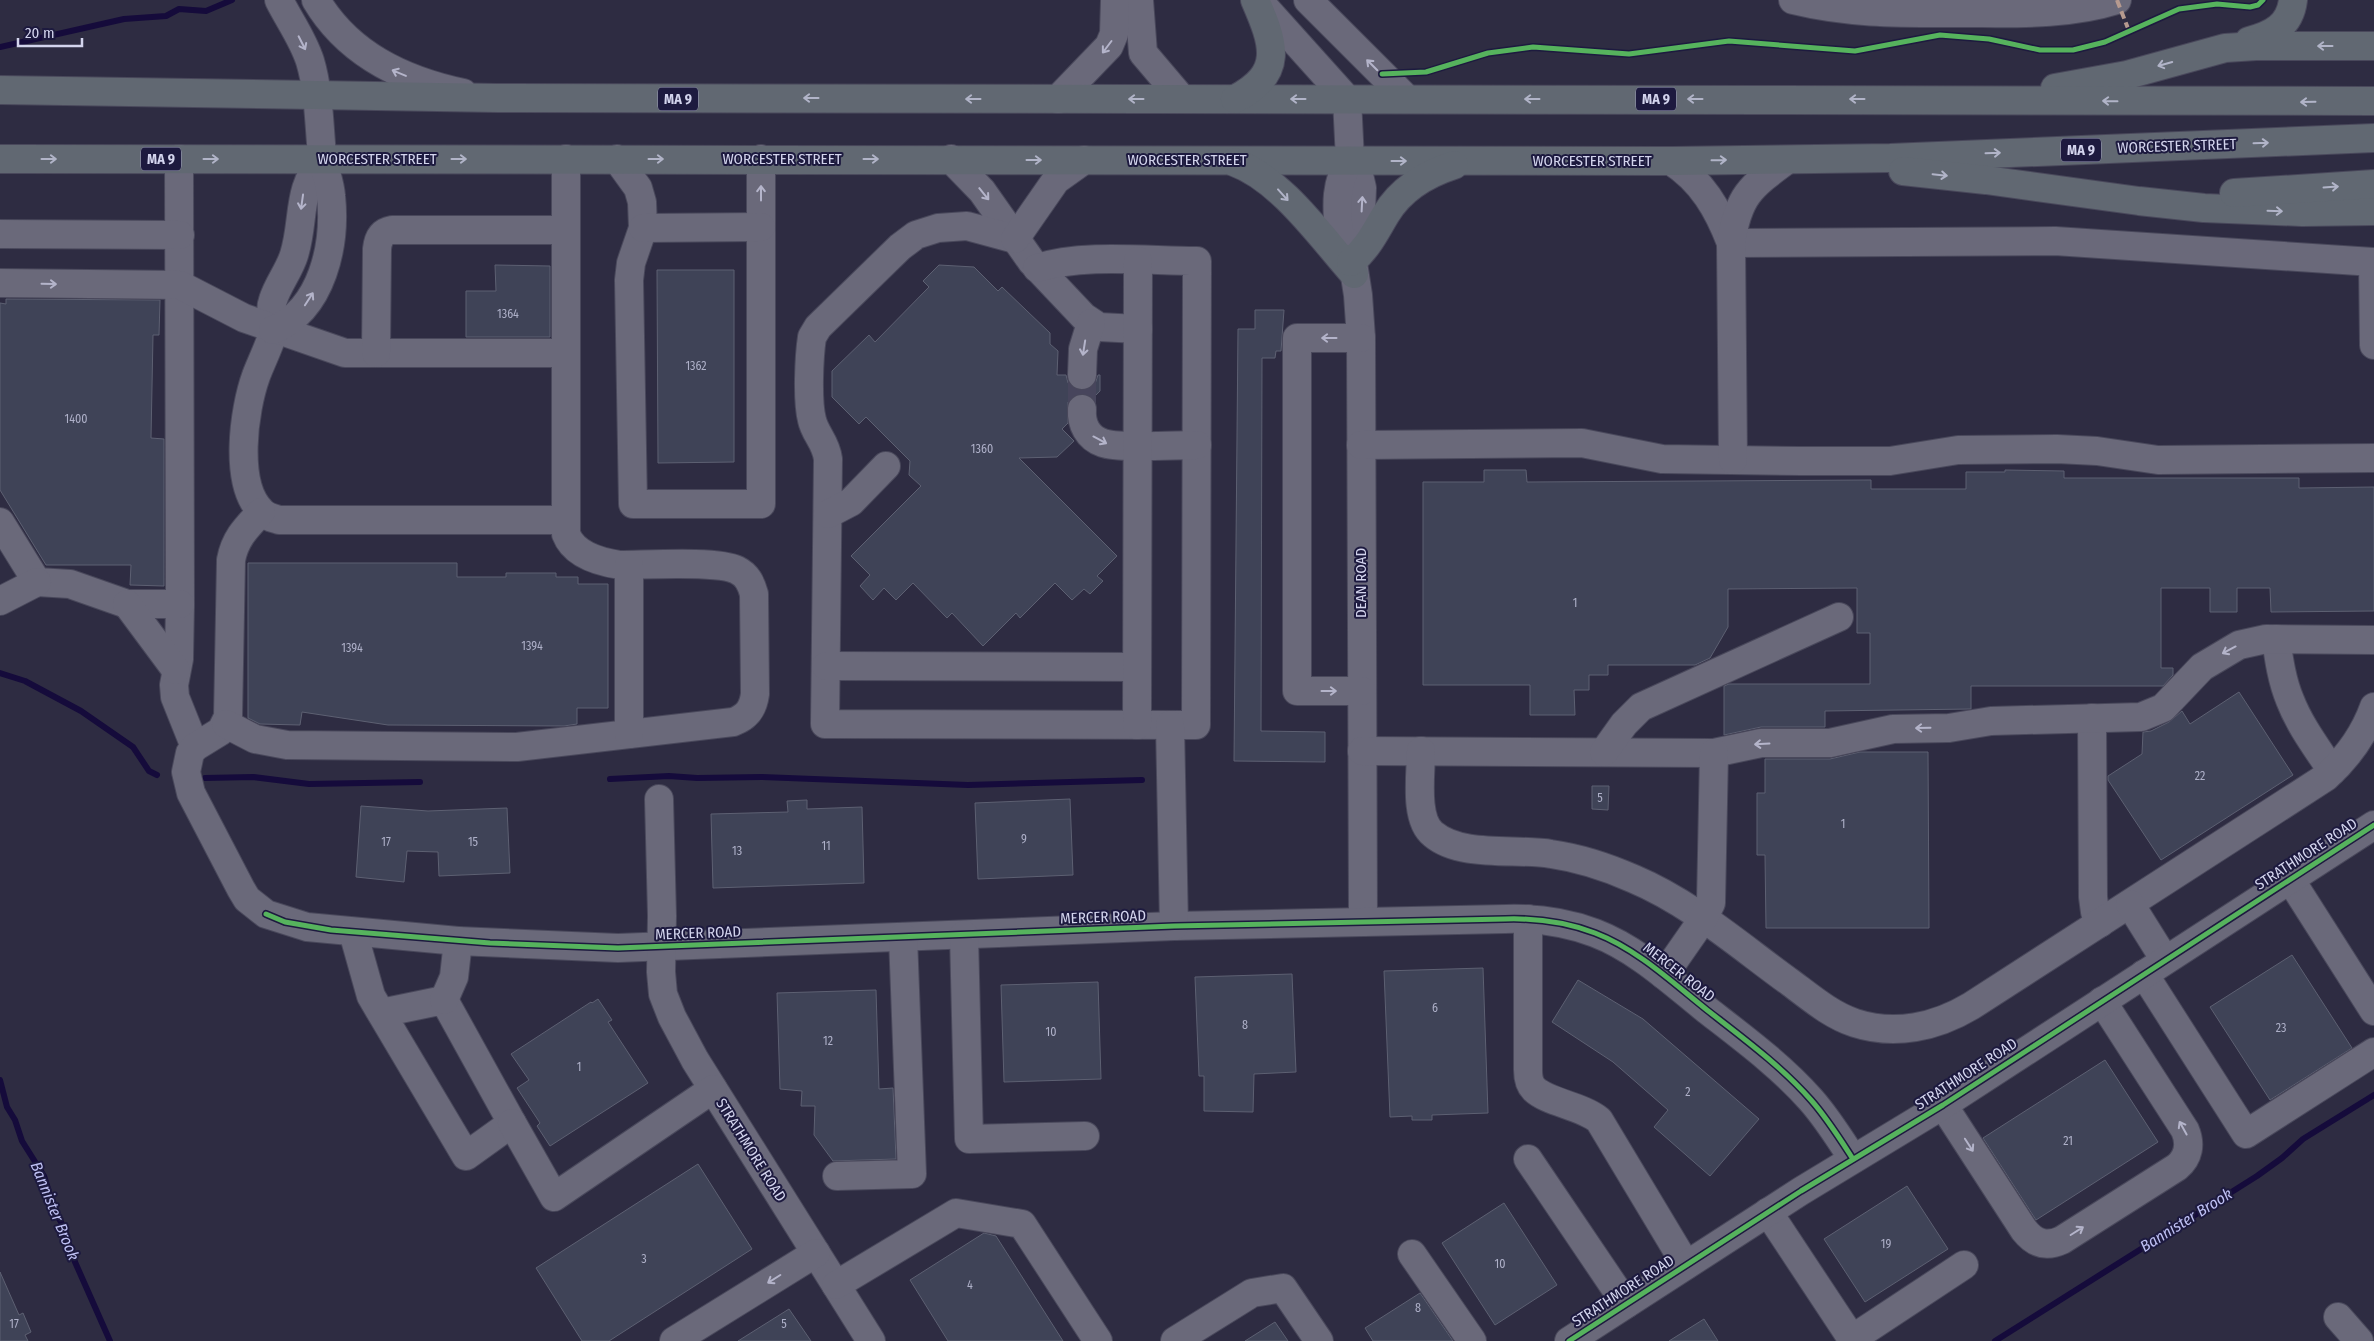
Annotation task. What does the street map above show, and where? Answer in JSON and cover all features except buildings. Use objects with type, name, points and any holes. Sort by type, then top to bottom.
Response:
[{"type":"highway","points":[[1235,99],[1257,85],[1266,75],[1271,65],[1270,40],[1257,0]]},
{"type":"highway","points":[[1906,99],[2020,93],[2127,75],[2272,33],[2284,24],[2293,0]]},
{"type":"highway","points":[[2214,50],[2256,46],[2374,46]]},
{"type":"highway","name":"MA 9","points":[[5,90],[497,98],[1906,99],[2249,103],[2374,102]]},
{"type":"highway","name":"WORCESTER STREET","points":[[0,159],[1787,160],[1898,158],[2374,138]]},
{"type":"highway","points":[[1228,160],[1249,168],[1274,185],[1351,260],[1364,252],[1391,206],[1407,189],[1435,172],[1474,161]]},
{"type":"highway","points":[[1787,160],[1986,180],[2204,208],[2302,212],[2374,211]]},
{"type":"highway","points":[[2055,190],[2213,194],[2374,184]]},
{"type":"street","points":[[279,0],[306,51],[316,96],[323,159],[330,187],[332,206],[330,242],[326,264],[318,284],[308,303],[292,319],[274,330],[255,378],[244,433],[247,479],[250,492],[261,512],[268,516],[287,520],[566,520]]},
{"type":"street","points":[[316,0],[344,37],[365,55],[383,66],[441,87],[497,98]]},
{"type":"street","points":[[1058,99],[1109,46],[1114,34],[1115,0]]},
{"type":"street","points":[[1140,0],[1143,53],[1182,99]]},
{"type":"street","points":[[1257,0],[1347,99],[1350,160],[1359,175],[1362,188],[1360,238],[1351,260]]},
{"type":"street","points":[[1308,0],[1407,99]]},
{"type":"street","points":[[1793,0],[1832,9],[1863,12],[2095,6],[2117,0]]},
{"type":"street","points":[[179,159],[180,647],[176,670],[175,697],[181,717],[195,747],[221,731],[228,717],[231,560],[234,545],[240,534],[261,512]]},
{"type":"street","points":[[226,724],[255,739],[287,745],[517,748],[733,722],[742,719],[750,712],[754,704],[755,694],[754,594],[751,584],[745,575],[732,568],[719,565],[629,565],[604,562],[580,551],[568,538],[566,520],[566,159]]},
{"type":"street","points":[[617,159],[640,195],[643,228],[630,263],[629,280],[633,504],[761,504],[761,159]]},
{"type":"street","points":[[950,159],[982,191],[1037,268],[1091,323],[1108,328],[1138,329]]},
{"type":"street","points":[[1015,239],[1056,180],[1084,160]]},
{"type":"street","points":[[1733,460],[1730,243],[1736,213],[1744,197],[1759,180],[1787,160]]},
{"type":"street","points":[[1671,161],[1700,185],[1720,218],[1730,243]]},
{"type":"street","points":[[1015,239],[967,226],[938,228],[916,235],[900,247],[814,332],[811,343],[810,413],[828,453],[825,724],[1196,725],[1197,261],[1071,261],[1037,268]]},
{"type":"street","points":[[643,228],[761,227]]},
{"type":"street","points":[[376,353],[377,249],[379,238],[384,232],[392,230],[566,230]]},
{"type":"street","points":[[0,234],[180,235]]},
{"type":"street","points":[[1730,243],[2055,241],[2373,262],[2374,345]]},
{"type":"street","name":"DEAN ROAD","points":[[1351,260],[1358,295],[1361,338],[1363,922]]},
{"type":"street","points":[[1137,725],[1138,261]]},
{"type":"street","points":[[0,283],[180,285],[238,316],[345,353],[566,353]]},
{"type":"street","points":[[1082,375],[1083,349],[1091,323]]},
{"type":"street","points":[[1361,338],[1297,338],[1297,691],[1362,691]]},
{"type":"street","points":[[1082,409],[1085,427],[1096,440],[1109,445],[1197,446]]},
{"type":"street","points":[[1361,445],[1582,443],[1650,458],[1872,462],[1958,450],[2057,449],[2096,451],[2158,460],[2374,458]]},
{"type":"street","points":[[828,514],[851,502],[886,466]]},
{"type":"street","points":[[0,522],[37,582]]},
{"type":"street","points":[[629,565],[629,734]]},
{"type":"street","points":[[0,601],[37,582],[70,584],[127,604],[180,604]]},
{"type":"street","points":[[127,604],[176,670]]},
{"type":"street","points":[[1604,752],[1624,724],[1642,707],[1839,617]]},
{"type":"street","points":[[1362,751],[1714,753],[1761,743],[1830,743],[1884,730],[1949,728],[1991,721],[2142,717],[2152,714],[2170,702],[2196,672],[2220,655],[2248,642],[2276,639],[2374,640]]},
{"type":"street","points":[[2276,639],[2281,672],[2290,699],[2307,734],[2332,771]]},
{"type":"street","points":[[826,666],[1137,667]]},
{"type":"street","points":[[1421,751],[1422,819],[1428,831],[1439,839],[1462,847],[1549,854],[1589,863],[1649,886],[1703,919],[1834,1014],[1855,1023],[1890,1028],[1926,1026],[1949,1018],[2130,904],[2332,771],[2344,760],[2359,739],[2374,707]]},
{"type":"street","points":[[2092,718],[2093,897],[2095,912],[2100,922]]},
{"type":"street","points":[[1170,725],[1174,926]]},
{"type":"street","name":"MERCER ROAD","points":[[195,747],[190,753],[186,772],[191,793],[247,899],[266,914],[308,927],[458,941],[554,946],[662,947],[1174,926],[1528,919],[1562,923],[1595,932],[1626,948],[1664,975],[1751,1046],[1803,1092],[1825,1117],[1853,1159]]},
{"type":"street","points":[[1664,975],[1703,919],[1712,897],[1714,753]]},
{"type":"street","name":"STRATHMORE ROAD","points":[[659,799],[661,972],[663,994],[683,1038],[713,1089],[871,1341]]},
{"type":"street","name":"STRATHMORE ROAD","points":[[1569,1341],[1768,1212],[1943,1104],[2374,824]]},
{"type":"street","points":[[2290,879],[2374,1011]]},
{"type":"street","points":[[2130,904],[2154,967],[2246,1134],[2374,1052]]},
{"type":"street","points":[[1528,919],[1528,1070],[1530,1083],[1538,1092],[1588,1112],[1599,1120],[1686,1265]]},
{"type":"street","points":[[353,932],[371,996],[466,1156],[512,1123]]},
{"type":"street","points":[[964,935],[969,1139],[1085,1136]]},
{"type":"street","points":[[837,1176],[912,1174],[904,937]]},
{"type":"street","points":[[444,1000],[454,977],[458,941]]},
{"type":"street","points":[[381,1013],[444,1000]]},
{"type":"street","points":[[444,1000],[554,1197],[713,1089]]},
{"type":"street","points":[[1943,1104],[2024,1230],[2041,1243],[2048,1245],[2062,1240],[2177,1167],[2188,1151],[2185,1130],[2102,1001]]},
{"type":"street","points":[[1528,1159],[1626,1304]]},
{"type":"street","points":[[1768,1212],[1852,1339],[1964,1265]]},
{"type":"street","points":[[836,1285],[956,1213],[1022,1224],[1098,1341]]},
{"type":"street","points":[[674,1341],[816,1253]]},
{"type":"street","points":[[1412,1254],[1472,1341]]},
{"type":"street","points":[[1174,1341],[1252,1293],[1283,1288],[1319,1341]]},
{"type":"street","points":[[2338,1317],[2358,1341]]},
{"type":"waterway","name":"Bannister Brook","points":[[0,47],[124,19],[166,16],[179,9],[206,11],[232,0]]},
{"type":"waterway","points":[[0,673],[25,681],[81,711],[133,747],[149,771],[157,775]]},
{"type":"waterway","points":[[610,779],[669,776],[697,778],[762,777],[968,785],[1142,780]]},
{"type":"waterway","points":[[205,778],[253,777],[309,784],[420,782]]},
{"type":"waterway","name":"Bannister Brook","points":[[0,1080],[7,1107],[15,1120],[22,1141],[44,1176],[55,1212],[61,1222],[75,1262],[110,1341]]},
{"type":"waterway","name":"Bannister Brook","points":[[1995,1341],[2257,1176],[2282,1158],[2303,1139],[2374,1095]]},
{"type":"tunnel","points":[[1082,375],[1082,409]]},
{"type":"marked path","points":[[2117,0],[2129,31]]},
{"type":"cycle path","points":[[1382,74],[1426,72],[1488,53],[1533,47],[1629,54],[1729,41],[1855,51],[1940,35],[1989,39],[2040,50],[2073,50],[2105,42],[2179,9],[2217,4],[2250,7],[2258,5],[2263,0]]},
{"type":"cycle path","points":[[1569,1341],[1801,1191],[1943,1105],[2374,825]]},
{"type":"cycle path","points":[[266,914],[285,922],[331,930],[490,943],[618,948],[1174,926],[1505,919],[1551,921],[1584,929],[1610,940],[1640,957],[1667,978],[1787,1076],[1811,1100],[1853,1159]]}]
